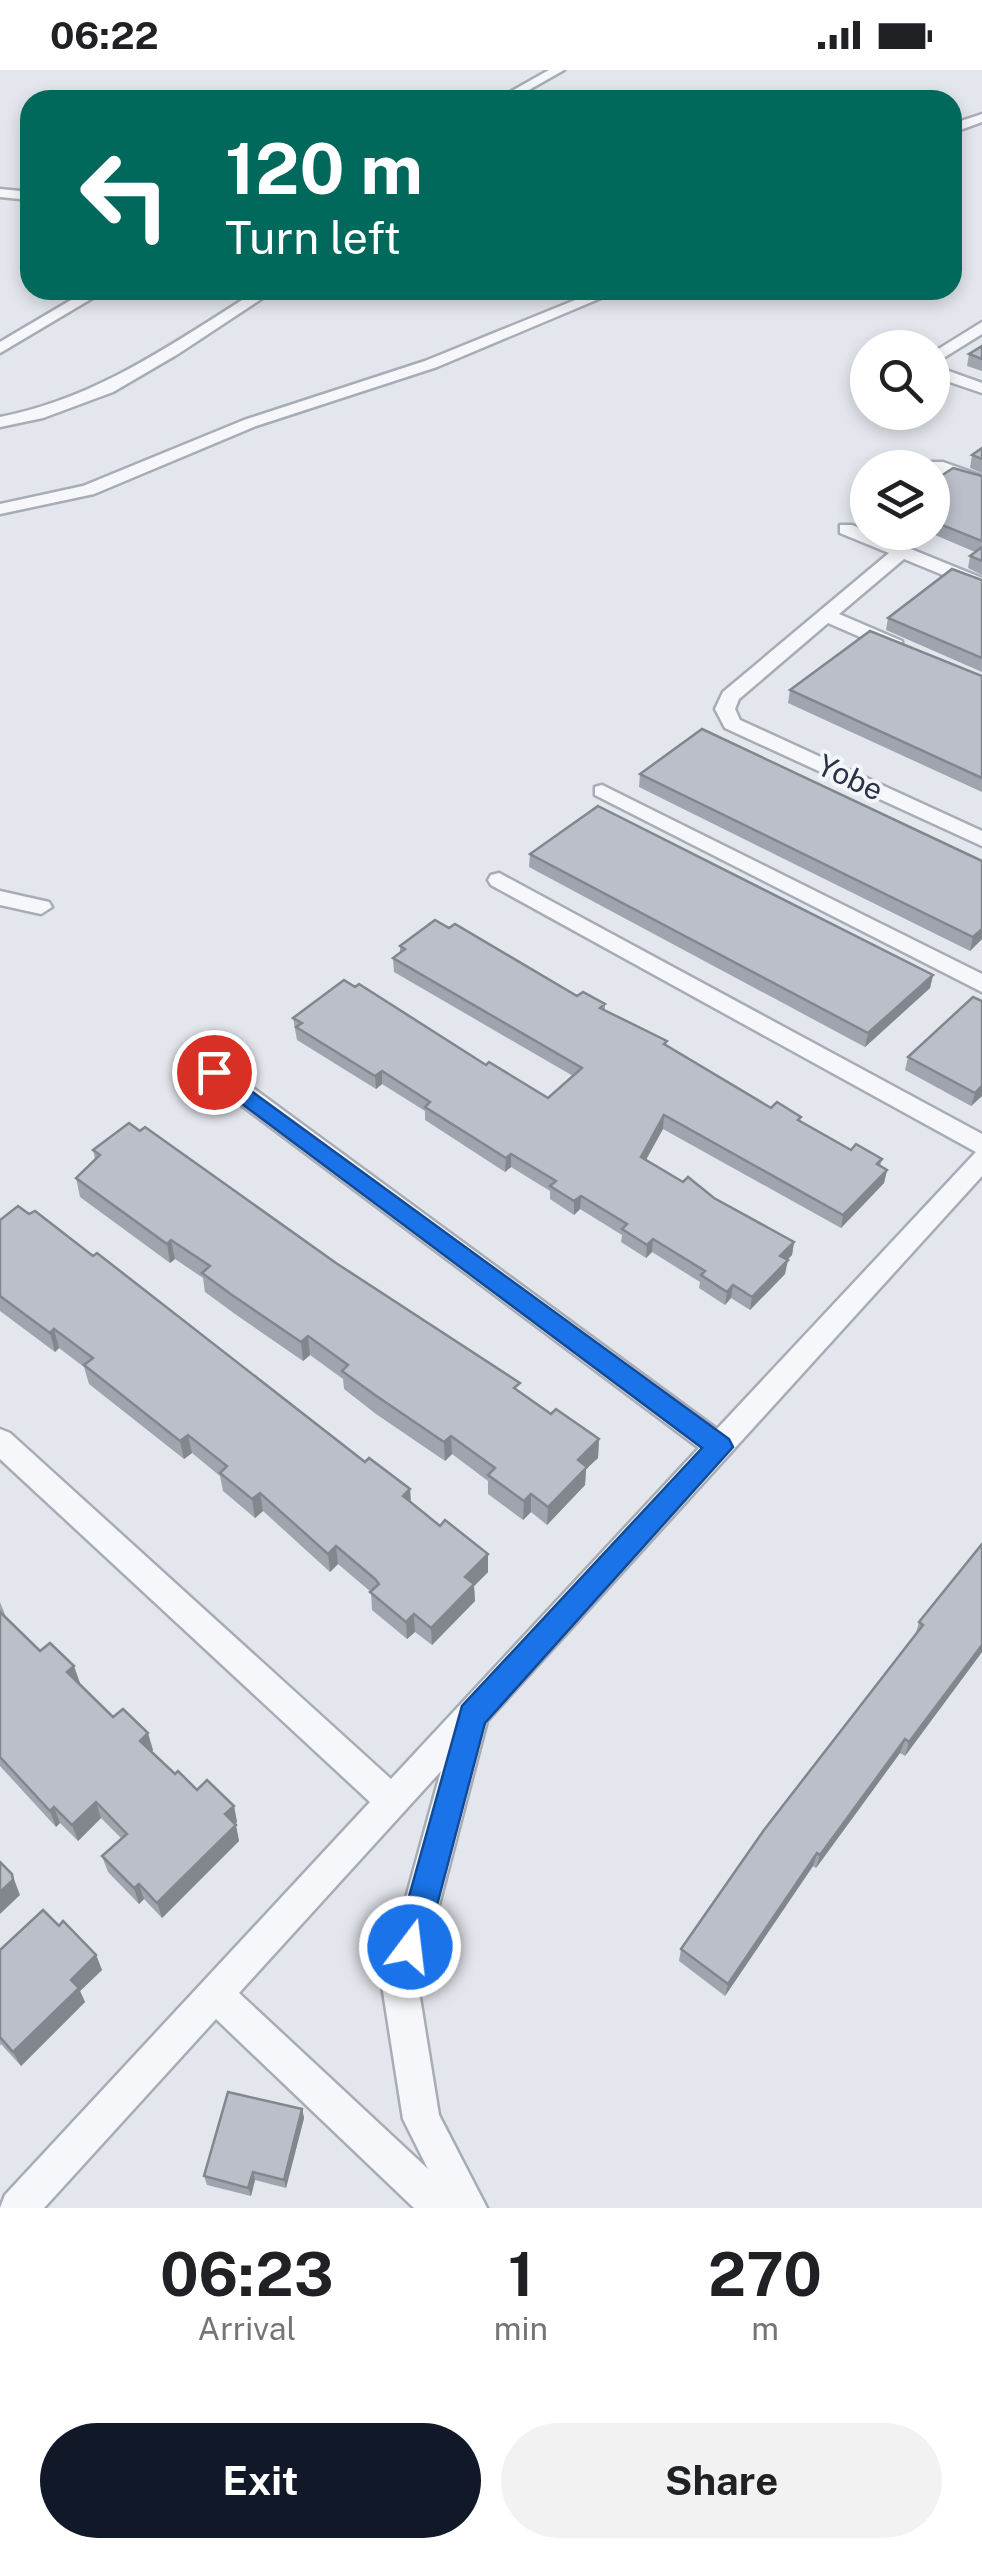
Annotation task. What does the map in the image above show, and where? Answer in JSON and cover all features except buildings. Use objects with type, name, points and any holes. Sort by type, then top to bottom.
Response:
[{"type":"street","points":[[521,90],[558,70]]},
{"type":"street","points":[[0,348],[81,300]]},
{"type":"street","points":[[0,422],[63,408],[111,388],[252,300]]},
{"type":"street","points":[[0,509],[88,490],[250,423],[432,364],[589,300]]},
{"type":"street","points":[[950,348],[982,327]]},
{"type":"street","points":[[950,376],[982,388]]},
{"type":"street","points":[[950,471],[982,482]]},
{"type":"street","points":[[846,529],[982,585]]},
{"type":"street","points":[[902,552],[828,616],[913,653]]},
{"type":"street","name":"Yobe","points":[[828,616],[730,696],[726,709],[732,724],[982,838]]},
{"type":"street","points":[[602,790],[982,984]]},
{"type":"street","points":[[499,880],[982,1145]]},
{"type":"street","points":[[0,898],[41,906]]},
{"type":"street","points":[[214,1072],[720,1447]]},
{"type":"street","points":[[18,2208],[982,1160]]},
{"type":"street","points":[[0,1442],[393,1802]]},
{"type":"street","points":[[468,2208],[421,2119],[400,1985],[472,1716]]},
{"type":"street","points":[[215,1994],[441,2208]]},
{"type":"route","points":[[214,1072],[720,1447],[472,1716],[410,1947]]}]
